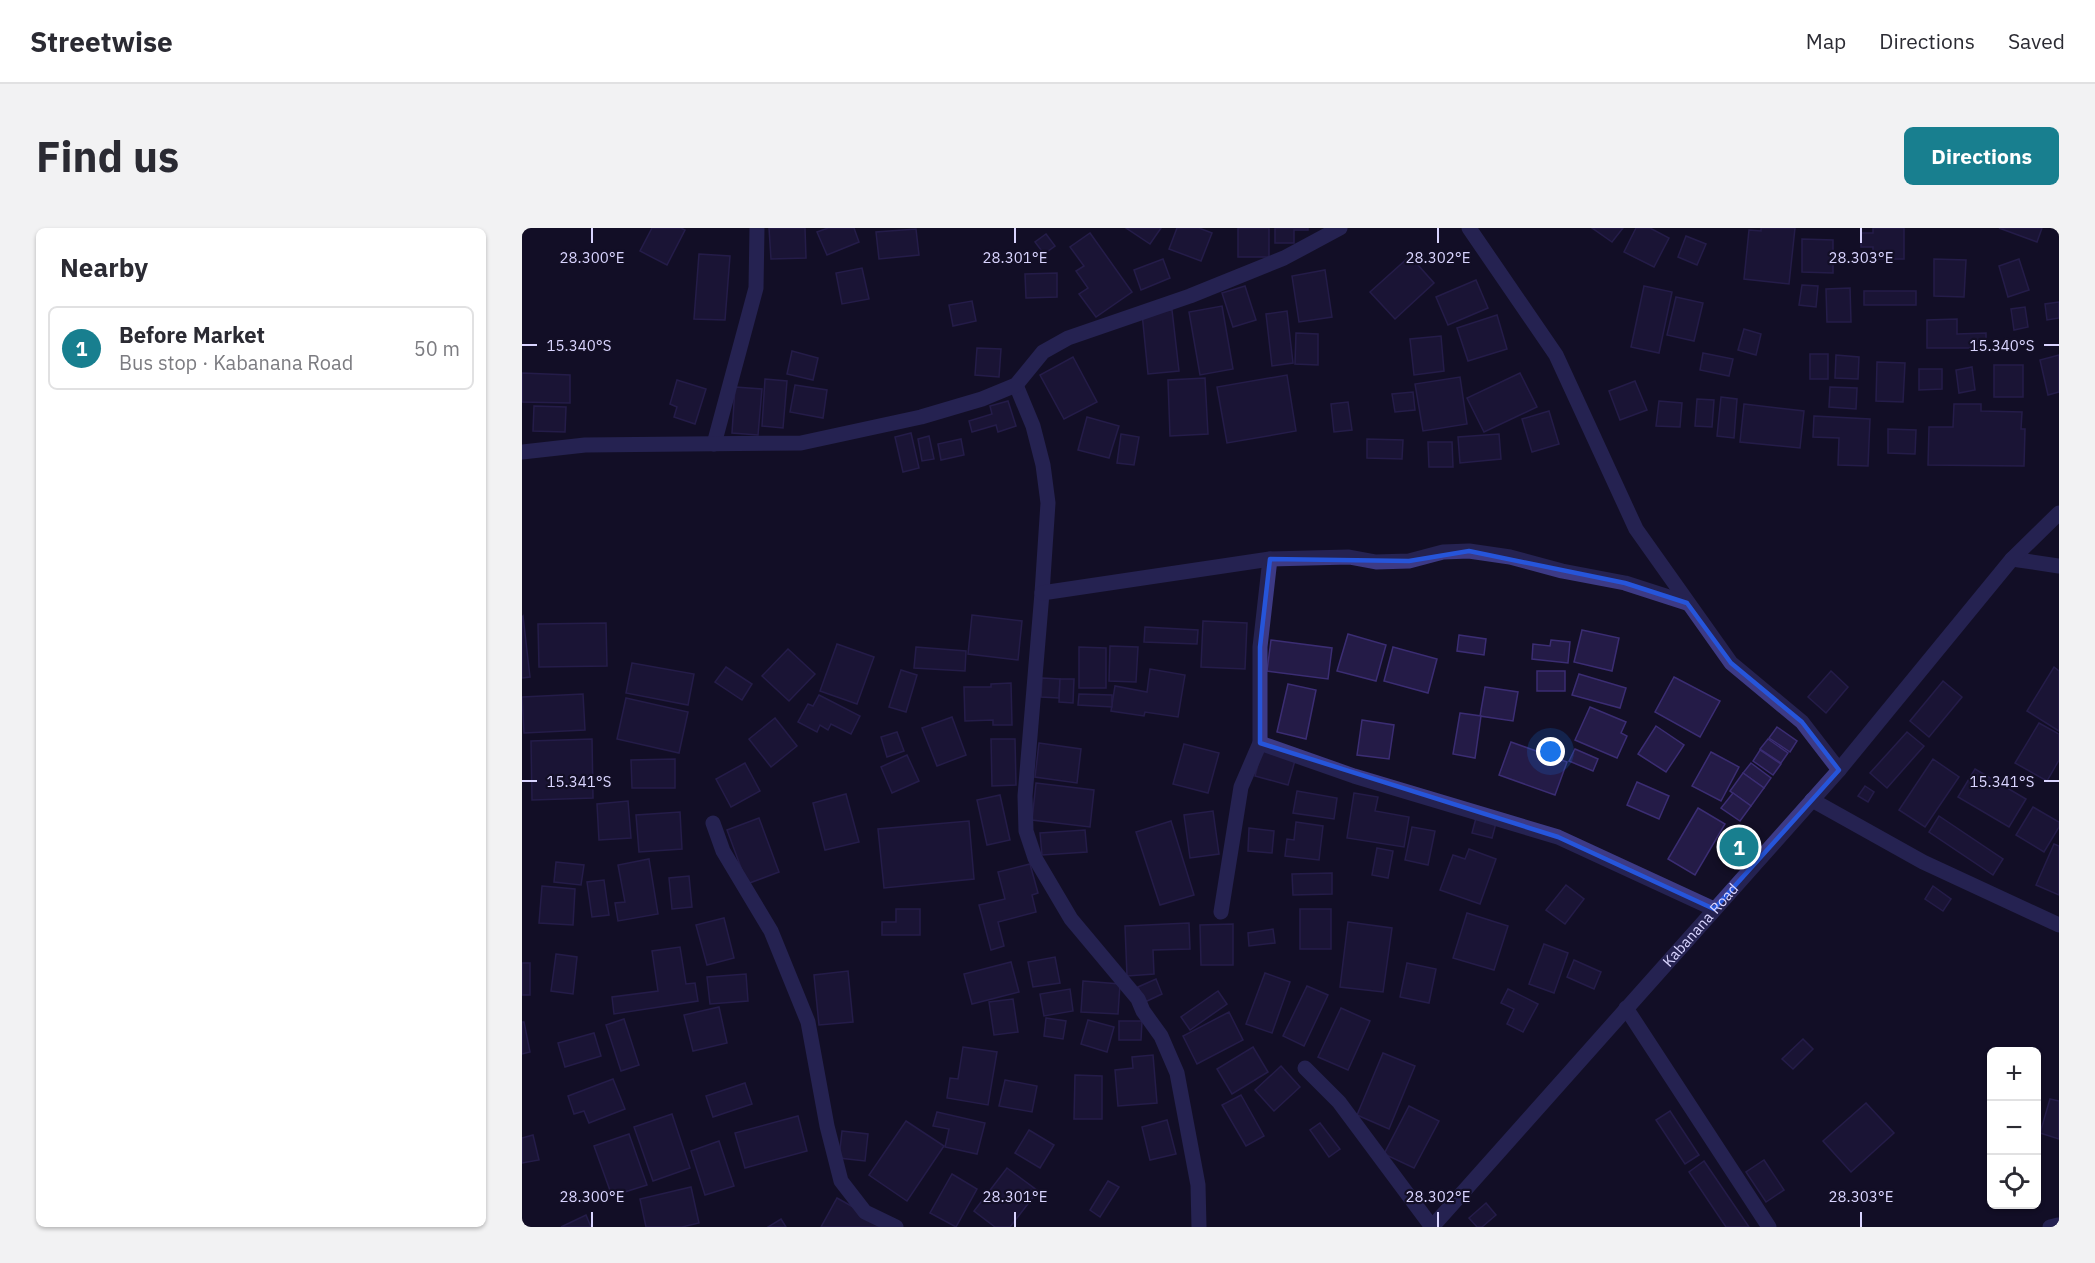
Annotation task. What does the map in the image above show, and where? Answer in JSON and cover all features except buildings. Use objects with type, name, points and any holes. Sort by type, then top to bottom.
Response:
[{"type":"street","points":[[714,444],[756,288],[757,228]]},
{"type":"street","points":[[522,452],[585,445],[801,442],[921,417],[982,399],[1016,385],[1043,352],[1068,338],[1190,296],[1284,258],[1340,228]]},
{"type":"street","points":[[1469,228],[1556,355],[1636,529],[1731,663],[1802,722],[1839,770]]},
{"type":"street","points":[[1016,385],[1033,426],[1043,465],[1048,503],[1025,796],[1026,831],[1035,858],[1071,919],[1138,999],[1143,1011],[1161,1036],[1177,1073],[1198,1185],[1199,1227]]},
{"type":"street","name":"Kabanana Road","points":[[1432,1227],[1839,770],[2012,559],[2059,513]]},
{"type":"street","points":[[1042,593],[1270,559],[1349,557],[1376,562],[1409,561],[1443,552],[1469,551],[1510,557],[1562,571],[1625,583],[1687,603]]},
{"type":"street","points":[[1221,912],[1241,786],[1260,743],[1260,647],[1270,559]]},
{"type":"street","points":[[2012,559],[2059,566]]},
{"type":"street","points":[[1260,743],[1353,776],[1558,837],[1714,909]]},
{"type":"street","points":[[1812,800],[1923,862],[2059,925]]},
{"type":"street","points":[[713,823],[723,851],[771,931],[808,1022],[827,1126],[841,1181],[865,1212],[896,1227]]},
{"type":"street","points":[[1626,1008],[1769,1227]]},
{"type":"street","points":[[1305,1068],[1339,1102],[1432,1227]]},
{"type":"street","points":[[2050,1227],[2058,1225]]},
{"type":"highlighted area","points":[[1469,551],[1625,583],[1687,603],[1731,663],[1802,722],[1839,770],[1714,909],[1558,837],[1260,743],[1260,647],[1270,559],[1409,561]]},
{"type":"place","name":"Before Market","points":[[1739,847]]}]
